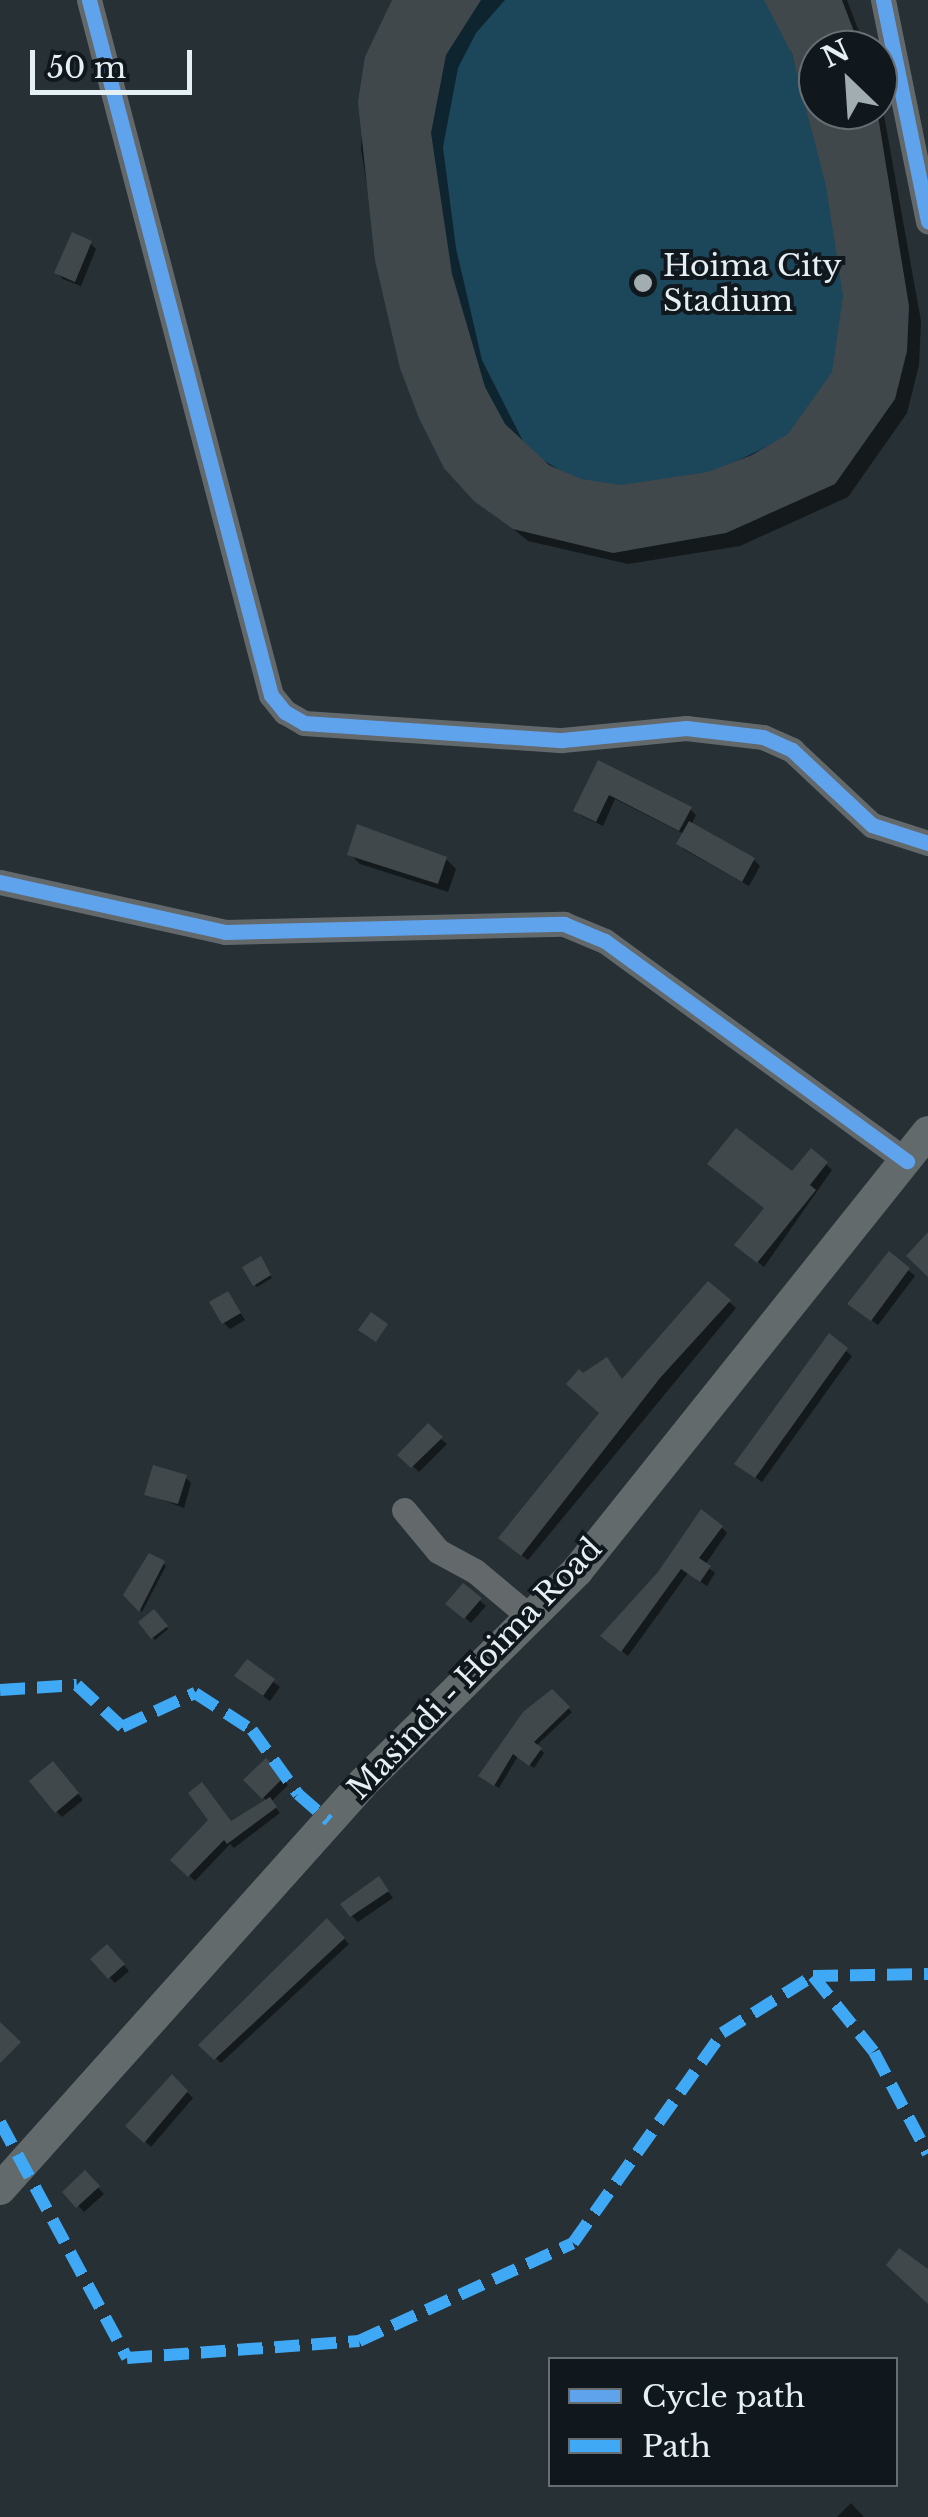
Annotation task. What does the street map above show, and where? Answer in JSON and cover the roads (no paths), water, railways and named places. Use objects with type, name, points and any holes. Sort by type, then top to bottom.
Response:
[{"type":"main road","name":"Masindi - Hoima Road","points":[[0,2188],[364,1782],[577,1571],[928,1132]]},
{"type":"street","points":[[89,0],[271,695],[284,712],[304,723],[562,740],[686,728],[763,737],[792,750],[872,825],[928,843]]},
{"type":"street","points":[[883,0],[928,221]]},
{"type":"street","points":[[0,882],[224,932],[564,924],[605,941],[906,1160]]},
{"type":"street","points":[[404,1510],[438,1551],[475,1571],[530,1616]]},
{"type":"place","name":"Hoima City Stadium","points":[[643,283]]}]
